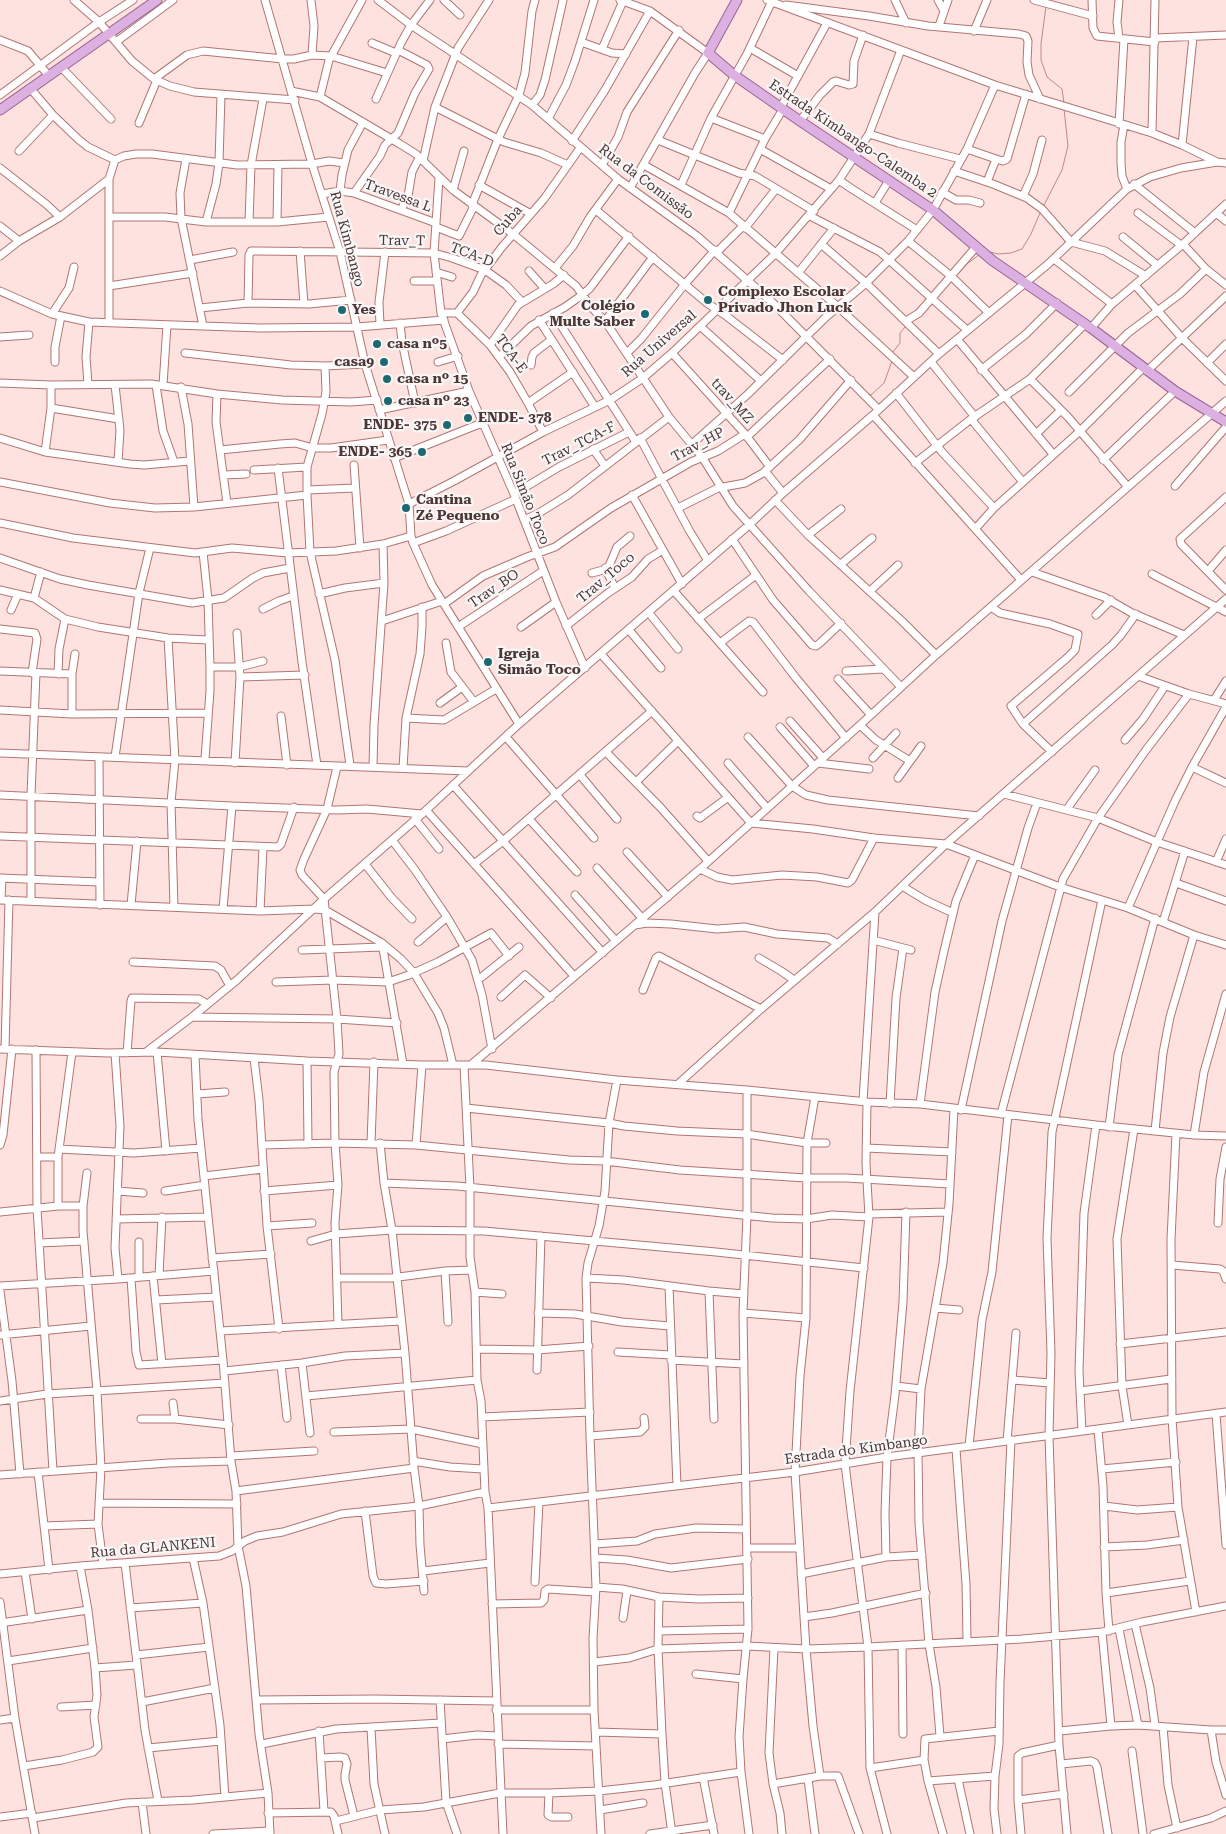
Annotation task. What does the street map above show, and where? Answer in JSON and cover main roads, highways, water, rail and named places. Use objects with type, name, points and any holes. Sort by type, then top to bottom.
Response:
[{"type":"main road","points":[[4,107],[157,0]]},
{"type":"main road","name":"Estrada Kimbango-Calemba 2","points":[[737,0],[708,53],[734,75],[888,182],[932,210],[990,258],[1088,326],[1175,391],[1226,422]]},
{"type":"waterway","points":[[1046,6],[1041,60],[1047,77],[1062,89],[1064,103]]},
{"type":"waterway","points":[[1043,207],[1062,170],[1068,146],[1064,109]]},
{"type":"waterway","points":[[990,252],[998,254],[1011,253],[1022,249],[1040,213]]},
{"type":"waterway","points":[[956,276],[968,263],[979,255]]},
{"type":"waterway","points":[[911,322],[926,311]]},
{"type":"waterway","points":[[893,352],[900,343],[900,333],[906,326]]},
{"type":"waterway","points":[[857,382],[871,395],[884,383],[892,361]]},
{"type":"waterway","points":[[801,443],[810,433]]},
{"type":"waterway","points":[[770,472],[798,445]]},
{"type":"waterway","points":[[755,481],[765,476]]},
{"type":"waterway","points":[[727,490],[743,487]]},
{"type":"place","name":"Complexo Escolar Privado Jhon Luck","points":[[708,300]]},
{"type":"place","name":"Yes","points":[[342,310]]},
{"type":"place","name":"Colégio Multe Saber","points":[[645,314]]},
{"type":"place","name":"casa nº5","points":[[377,344]]},
{"type":"place","name":"casa9","points":[[384,362]]},
{"type":"place","name":"casa nº 15","points":[[387,379]]},
{"type":"place","name":"casa nº 23","points":[[388,401]]},
{"type":"place","name":"ENDE- 378","points":[[468,418]]},
{"type":"place","name":"ENDE- 375","points":[[447,425]]},
{"type":"place","name":"ENDE- 365","points":[[422,452]]},
{"type":"place","name":"Cantina Zé Pequeno","points":[[406,508]]},
{"type":"place","name":"Igreja Simão Toco","points":[[488,662]]}]
